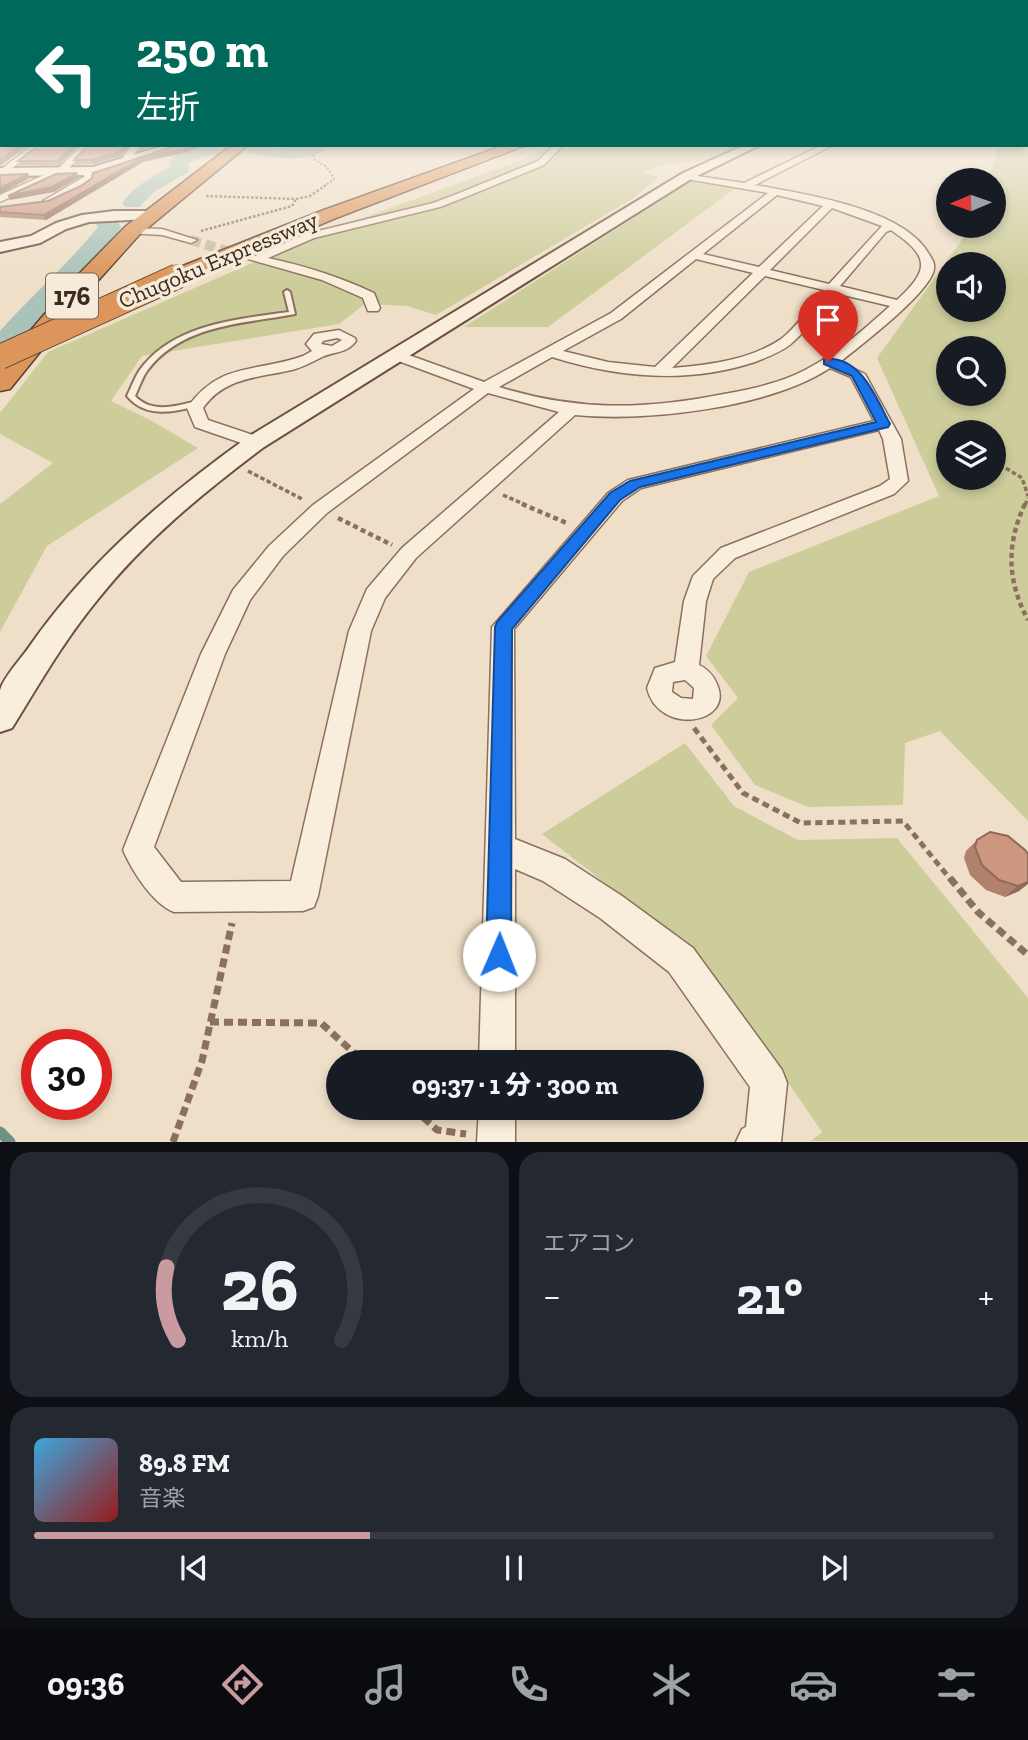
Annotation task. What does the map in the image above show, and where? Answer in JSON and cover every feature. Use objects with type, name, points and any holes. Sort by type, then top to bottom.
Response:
[{"type":"highway","name":"176","points":[[0,383],[86,279],[132,231],[205,173]]},
{"type":"highway","name":"Chugoku Expressway","points":[[0,356],[168,272],[302,212],[413,173]]},
{"type":"highway","name":"Chugoku Expressway","points":[[0,337],[168,272],[442,173]]},
{"type":"street","points":[[0,200],[54,173]]},
{"type":"street","points":[[34,206],[46,204],[82,185],[89,178],[87,173]]},
{"type":"street","points":[[373,308],[369,296],[336,280],[303,268],[252,258],[310,236],[448,201],[516,173]]},
{"type":"street","points":[[0,718],[67,616],[120,555],[174,504],[256,442],[693,173]]},
{"type":"street","points":[[744,187],[772,173]]},
{"type":"street","points":[[398,356],[485,388],[572,409],[598,412],[654,411],[713,402],[775,389],[828,362],[899,304],[919,286],[928,273],[928,260],[920,245],[893,226],[831,204],[687,176]]},
{"type":"street","points":[[572,409],[409,553],[375,595],[360,631],[303,896],[174,897],[138,850],[213,654],[241,596],[275,551],[320,509],[485,388],[616,316],[774,193]]},
{"type":"street","points":[[659,372],[831,204]]},
{"type":"street","points":[[0,247],[35,240],[61,226],[87,218],[150,215]]},
{"type":"street","points":[[549,351],[600,366],[659,372],[720,367],[768,353],[787,341],[882,230],[893,226]]},
{"type":"street","points":[[132,231],[191,240]]},
{"type":"street","points":[[693,255],[899,304]]},
{"type":"street","points":[[256,442],[201,423],[195,408],[201,396],[216,383],[230,377],[303,361],[323,350]]},
{"type":"street","points":[[686,671],[695,601],[704,576],[728,553],[887,491],[899,481],[892,439],[857,374],[828,362]]},
{"type":"street","points":[[497,1050],[503,627],[615,496],[635,484],[884,424]]},
{"type":"street","points":[[500,848],[554,870],[611,907],[681,960],[769,1083],[763,1139],[755,1142]]},
{"type":"street","points":[[496,1142],[497,1120]]},
{"type":"lane","points":[[197,403],[170,411],[145,406],[131,396],[135,386],[165,348],[211,326],[293,313],[286,292]]},
{"type":"path","points":[[177,195],[296,199],[310,196],[334,179],[331,173]]},
{"type":"path","points":[[176,236],[292,206],[296,199]]},
{"type":"path","points":[[1006,468],[1022,478],[1028,497],[1016,520],[1009,552],[1016,600],[1028,620]]},
{"type":"path","points":[[484,487],[586,531]]},
{"type":"path","points":[[694,728],[743,793],[800,823],[903,821],[978,912],[1028,955]]},
{"type":"path","points":[[173,1142],[202,1061],[237,897]]},
{"type":"path","points":[[210,1023],[321,1023],[350,1050]]},
{"type":"path","points":[[426,1120],[437,1130]]},
{"type":"green space","points":[[485,173],[645,173],[658,177],[635,197],[436,315],[407,306],[365,304],[339,324],[142,356],[111,401],[198,448],[47,546],[0,632],[0,504],[53,463],[0,434],[0,413],[48,352],[314,236]]},
{"type":"green space","points":[[1006,173],[1028,173],[1028,821],[940,731],[905,743],[903,805],[808,807],[755,785],[711,725],[738,698],[706,656],[749,572],[939,496],[936,490],[1006,490],[1006,420],[936,420],[936,489],[877,358],[936,276],[936,322],[1006,322],[1006,252],[953,252],[963,238],[1006,238]]},
{"type":"green space","points":[[694,179],[737,187],[548,327],[464,327]]},
{"type":"green space","points":[[685,743],[734,806],[798,840],[897,838],[1028,998],[1028,1141],[811,1141],[822,1132],[704,960],[542,834]]},
{"type":"building","points":[[76,173],[52,187],[8,196],[56,174]]},
{"type":"building","points":[[93,173],[116,173],[44,215],[0,212],[0,207],[48,201],[92,178]]},
{"type":"building","points":[[28,174],[0,188],[0,175]]},
{"type":"building","points":[[990,832],[1008,836],[1025,850],[1028,854],[1028,882],[1018,886],[999,880],[982,865],[975,847],[977,840]]},
{"type":"waterway","points":[[132,203],[147,188],[172,173]]},
{"type":"waterway","points":[[0,349],[48,294],[85,259],[110,227],[106,222]]},
{"type":"waterway","points":[[0,1132],[10,1142]]},
{"type":"tunnel","points":[[191,240],[247,257]]},
{"type":"route","points":[[499,955],[503,627],[615,496],[635,484],[884,424],[857,374],[828,362]]}]
